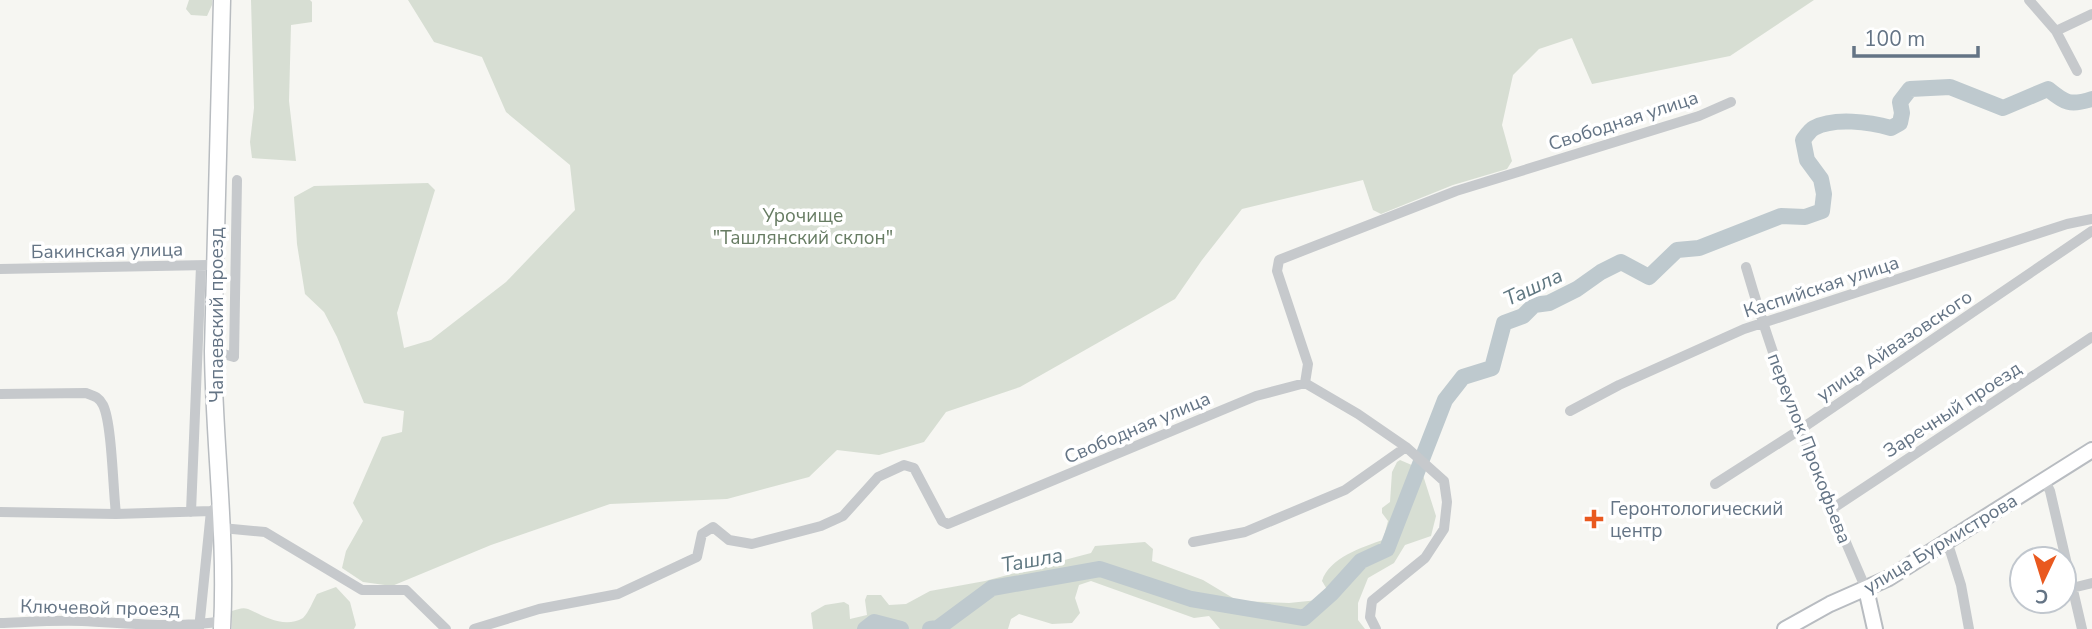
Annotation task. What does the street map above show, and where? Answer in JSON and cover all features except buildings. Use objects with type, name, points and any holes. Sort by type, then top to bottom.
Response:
[{"type":"main road","name":"Чапаевский проезд","points":[[222,0],[208,265],[213,351],[216,508],[222,528],[223,625]]},
{"type":"street","points":[[2029,0],[2056,31],[2077,71]]},
{"type":"street","points":[[2056,31],[2092,14]]},
{"type":"street","name":"Свободная улица","points":[[474,629],[539,609],[618,594],[696,557],[702,534],[713,527],[729,540],[752,544],[821,526],[843,516],[878,477],[904,465],[914,468],[942,521],[948,524],[1256,397],[1305,383],[1308,364],[1277,271],[1279,260],[1456,191],[1699,116],[1731,102]]},
{"type":"street","points":[[213,351],[234,357],[237,180]]},
{"type":"street","name":"Каспийская улица","points":[[1570,411],[1619,384],[1744,329],[2054,228],[2092,219]]},
{"type":"street","name":"улица Айвазовского","points":[[1714,484],[1801,429],[2092,231]]},
{"type":"street","name":"Бакинская улица","points":[[0,269],[208,265]]},
{"type":"street","points":[[191,512],[208,265]]},
{"type":"street","name":"переулок Прокофьева","points":[[1746,267],[1762,324],[1801,429],[1867,589],[1875,629]]},
{"type":"street","name":"Заречный проезд","points":[[1832,509],[2092,337]]},
{"type":"street","points":[[1305,383],[1358,414],[1406,447],[1444,481],[1447,502],[1444,529],[1425,558],[1372,601],[1370,617],[1376,629]]},
{"type":"street","points":[[0,394],[86,393],[98,398],[104,407],[108,426],[116,514]]},
{"type":"street","points":[[1193,542],[1245,532],[1345,490],[1406,447]]},
{"type":"street","name":"улица Бурмистрова","points":[[1785,629],[1830,604],[1867,589],[2092,450]]},
{"type":"street","points":[[2044,480],[2050,491],[2062,545]]},
{"type":"street","points":[[0,512],[116,514],[191,512],[216,508]]},
{"type":"street","name":"Ключевой проезд","points":[[200,628],[216,508]]},
{"type":"street","points":[[222,528],[265,532],[362,590],[406,590],[446,629]]},
{"type":"street","points":[[1947,541],[1961,584],[1969,629]]},
{"type":"street","name":"Ключевой проезд","points":[[0,623],[80,621],[200,628],[223,625]]},
{"type":"green space","points":[[189,0],[212,0],[207,16],[191,15],[186,9]]},
{"type":"green space","points":[[251,0],[312,2],[312,22],[291,25],[289,101],[296,161],[252,158],[250,142],[254,108]]},
{"type":"green space","name":"Урочище \"Ташлянский склон\"","points":[[408,0],[1814,0],[1730,56],[1592,84],[1572,38],[1539,49],[1513,75],[1502,125],[1512,161],[1507,169],[1453,185],[1381,214],[1373,210],[1363,180],[1242,209],[1175,299],[1020,387],[946,412],[924,442],[879,455],[837,450],[809,477],[727,499],[610,504],[491,545],[392,586],[363,582],[342,568],[346,551],[363,521],[353,503],[382,437],[402,432],[404,411],[364,403],[324,312],[305,294],[297,244],[294,197],[314,186],[428,183],[435,190],[397,313],[404,348],[431,340],[506,282],[575,210],[570,165],[506,112],[482,57],[434,42]]},
{"type":"green space","points":[[1400,460],[1421,469],[1436,516],[1431,536],[1405,545],[1394,563],[1368,578],[1358,603],[1358,620],[1365,629],[1220,629],[1209,616],[1194,618],[1091,581],[1079,585],[1075,598],[1080,613],[1072,623],[1052,624],[1019,614],[1011,619],[1008,629],[813,629],[811,613],[825,605],[844,602],[849,605],[850,619],[867,615],[867,595],[881,595],[889,605],[906,604],[930,591],[985,581],[1091,553],[1095,546],[1145,542],[1153,549],[1152,561],[1203,580],[1238,601],[1289,603],[1318,600],[1328,591],[1322,581],[1332,566],[1347,554],[1383,540],[1388,521],[1382,508],[1390,502],[1392,472]]},
{"type":"green space","points":[[336,587],[350,602],[356,625],[354,629],[232,629],[232,611],[246,608],[281,622],[296,621],[305,616],[317,594]]},
{"type":"waterway","name":"Ташла","points":[[930,629],[938,628],[992,588],[1100,569],[1191,599],[1304,618],[1331,594],[1361,561],[1387,549],[1445,400],[1463,377],[1492,368],[1504,323],[1523,316],[1534,305],[1549,303],[1577,289],[1621,262],[1649,277],[1677,250],[1699,248],[1781,216],[1805,217],[1822,211],[1824,194],[1821,179],[1807,160],[1803,140],[1814,128],[1832,123],[1863,122],[1891,128],[1900,123],[1900,102],[1910,89],[1950,87],[2003,108],[2048,89],[2068,102],[2092,99]]},
{"type":"waterway","name":"Ташла","points":[[865,629],[874,622],[901,629]]},
{"type":"place","name":"Геронтологический центр","points":[[1594,519]]}]
